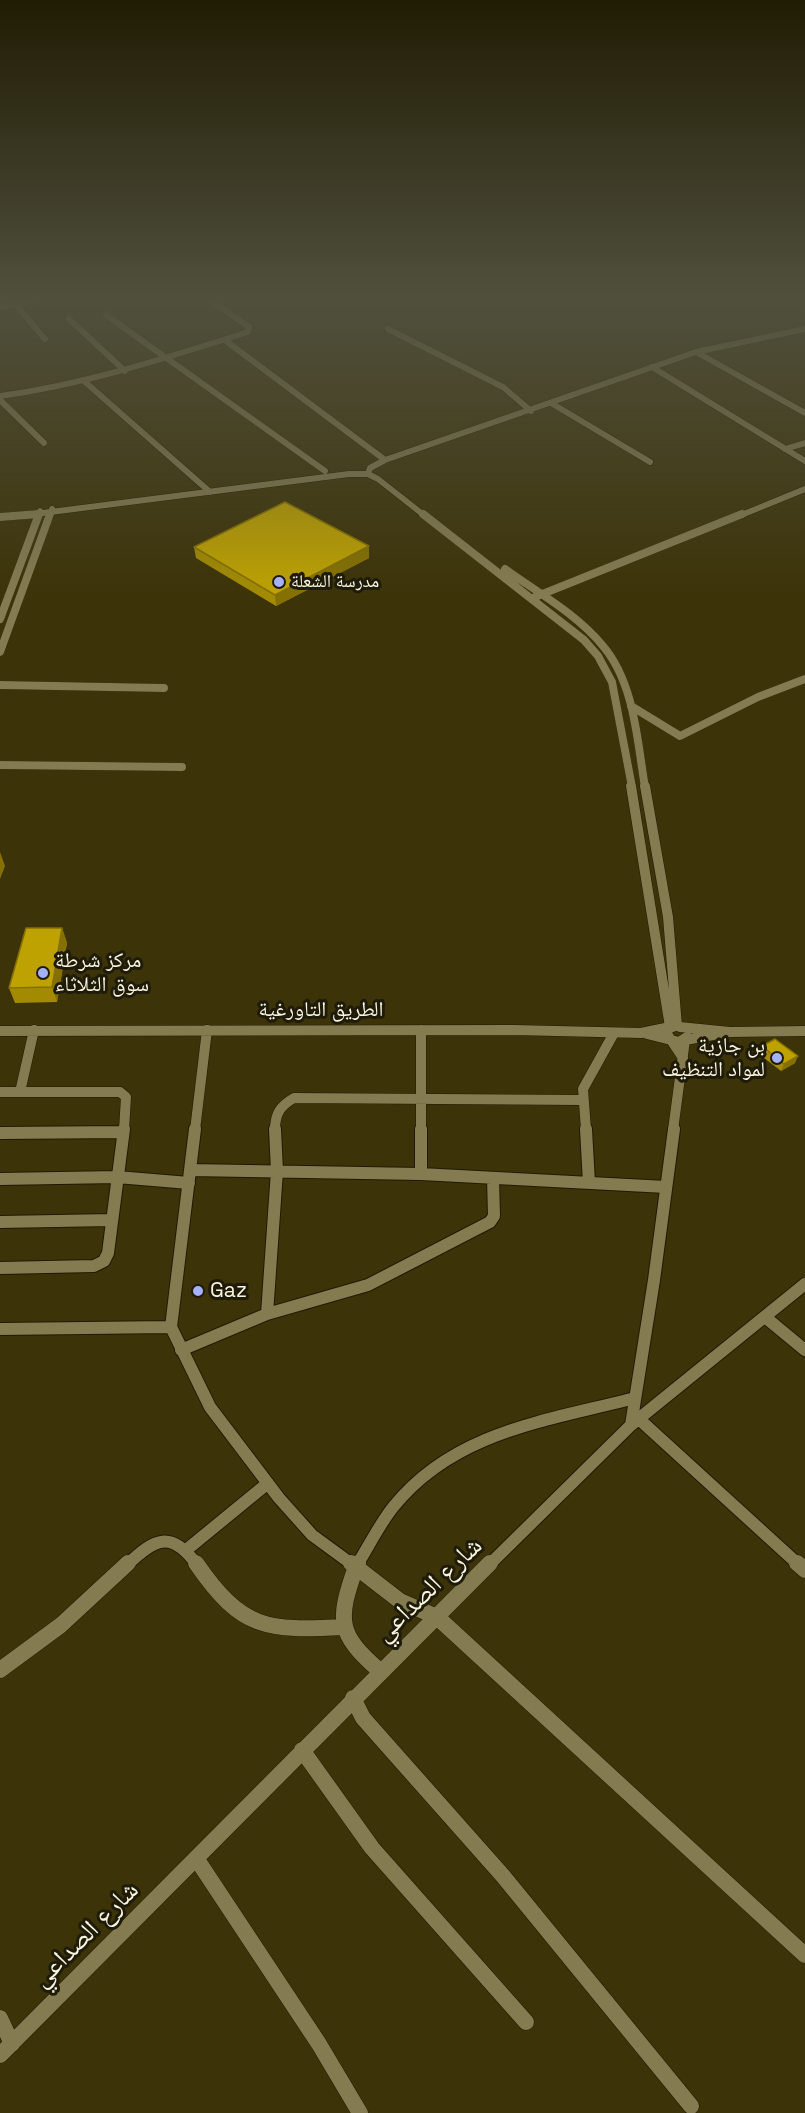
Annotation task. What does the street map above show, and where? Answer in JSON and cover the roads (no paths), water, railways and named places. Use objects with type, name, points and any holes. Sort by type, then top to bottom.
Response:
[{"type":"street","points":[[1,399],[44,443]]},
{"type":"street","points":[[104,399],[208,490]]},
{"type":"street","points":[[224,399],[325,471]]},
{"type":"street","points":[[303,399],[386,460]]},
{"type":"street","points":[[517,399],[531,411]]},
{"type":"street","points":[[0,517],[369,471],[386,460],[563,399]]},
{"type":"street","points":[[703,399],[805,461]]},
{"type":"street","points":[[779,399],[805,413]]},
{"type":"street","points":[[551,403],[650,462]]},
{"type":"street","points":[[785,449],[805,443]]},
{"type":"street","points":[[208,490],[325,471],[380,472],[535,597],[584,640],[598,656],[612,682],[676,1042],[730,1032]]},
{"type":"street","points":[[535,597],[805,489]]},
{"type":"street","points":[[0,652],[52,511]]},
{"type":"street","points":[[0,619],[39,513]]},
{"type":"street","points":[[535,597],[594,636],[605,648],[622,680],[631,706],[668,917],[674,1030],[683,1058]]},
{"type":"street","points":[[631,706],[680,736],[758,697],[805,680]]},
{"type":"street","points":[[0,685],[164,688]]},
{"type":"street","points":[[0,765],[182,767]]},
{"type":"street","points":[[636,816],[651,815]]},
{"type":"street","points":[[20,1092],[34,1030]]},
{"type":"street","points":[[207,1030],[171,1327],[210,1407],[268,1483],[312,1535],[400,1601],[436,1617],[805,1955]]},
{"type":"street","points":[[421,1030],[421,1174]]},
{"type":"street","name":"الطريق التاورغية","points":[[0,1031],[421,1030],[642,1033],[674,1030]]},
{"type":"street","points":[[674,1030],[805,1031]]},
{"type":"street","points":[[674,1030],[687,1033],[635,1398],[636,1422],[805,1570]]},
{"type":"street","points":[[589,1183],[583,1089],[614,1033]]},
{"type":"street","points":[[0,1092],[120,1092],[126,1096],[127,1104],[108,1254],[104,1261],[94,1266],[0,1268]]},
{"type":"street","points":[[267,1314],[277,1171],[274,1120],[281,1105],[294,1098],[582,1100]]},
{"type":"street","points":[[0,1133],[123,1132]]},
{"type":"street","points":[[190,1170],[421,1174],[666,1187]]},
{"type":"street","points":[[0,1179],[117,1177],[189,1183]]},
{"type":"street","points":[[181,1350],[267,1314],[368,1285],[490,1222],[494,1216],[493,1178]]},
{"type":"street","points":[[0,1222],[112,1220]]},
{"type":"street","name":"شارع الصداعي","points":[[6,2049],[353,1698],[636,1422],[805,1284]]},
{"type":"street","points":[[765,1317],[805,1350]]},
{"type":"street","points":[[0,1329],[171,1327]]},
{"type":"street","points":[[381,1671],[351,1644],[344,1627],[350,1585],[356,1568],[393,1507],[424,1475],[456,1452],[498,1433],[635,1398]]},
{"type":"street","points":[[185,1551],[268,1483]]},
{"type":"street","points":[[0,1670],[61,1625],[149,1544],[164,1540],[181,1546],[210,1583],[253,1621],[281,1629],[344,1627]]},
{"type":"street","points":[[353,1698],[363,1718],[503,1876],[691,2106]]},
{"type":"street","points":[[302,1750],[372,1848],[526,2022]]},
{"type":"street","points":[[196,1858],[319,2044],[360,2113]]},
{"type":"street","points":[[0,2018],[6,2049]]},
{"type":"place","name":"مدرسة الشعلة","points":[[279,582]]},
{"type":"place","name":"مركز شرطة سوق الثلاثاء","points":[[43,973]]},
{"type":"place","name":"بن جازية لمواد التنظيف","points":[[777,1058]]},
{"type":"place","name":"Gaz","points":[[198,1291]]}]
